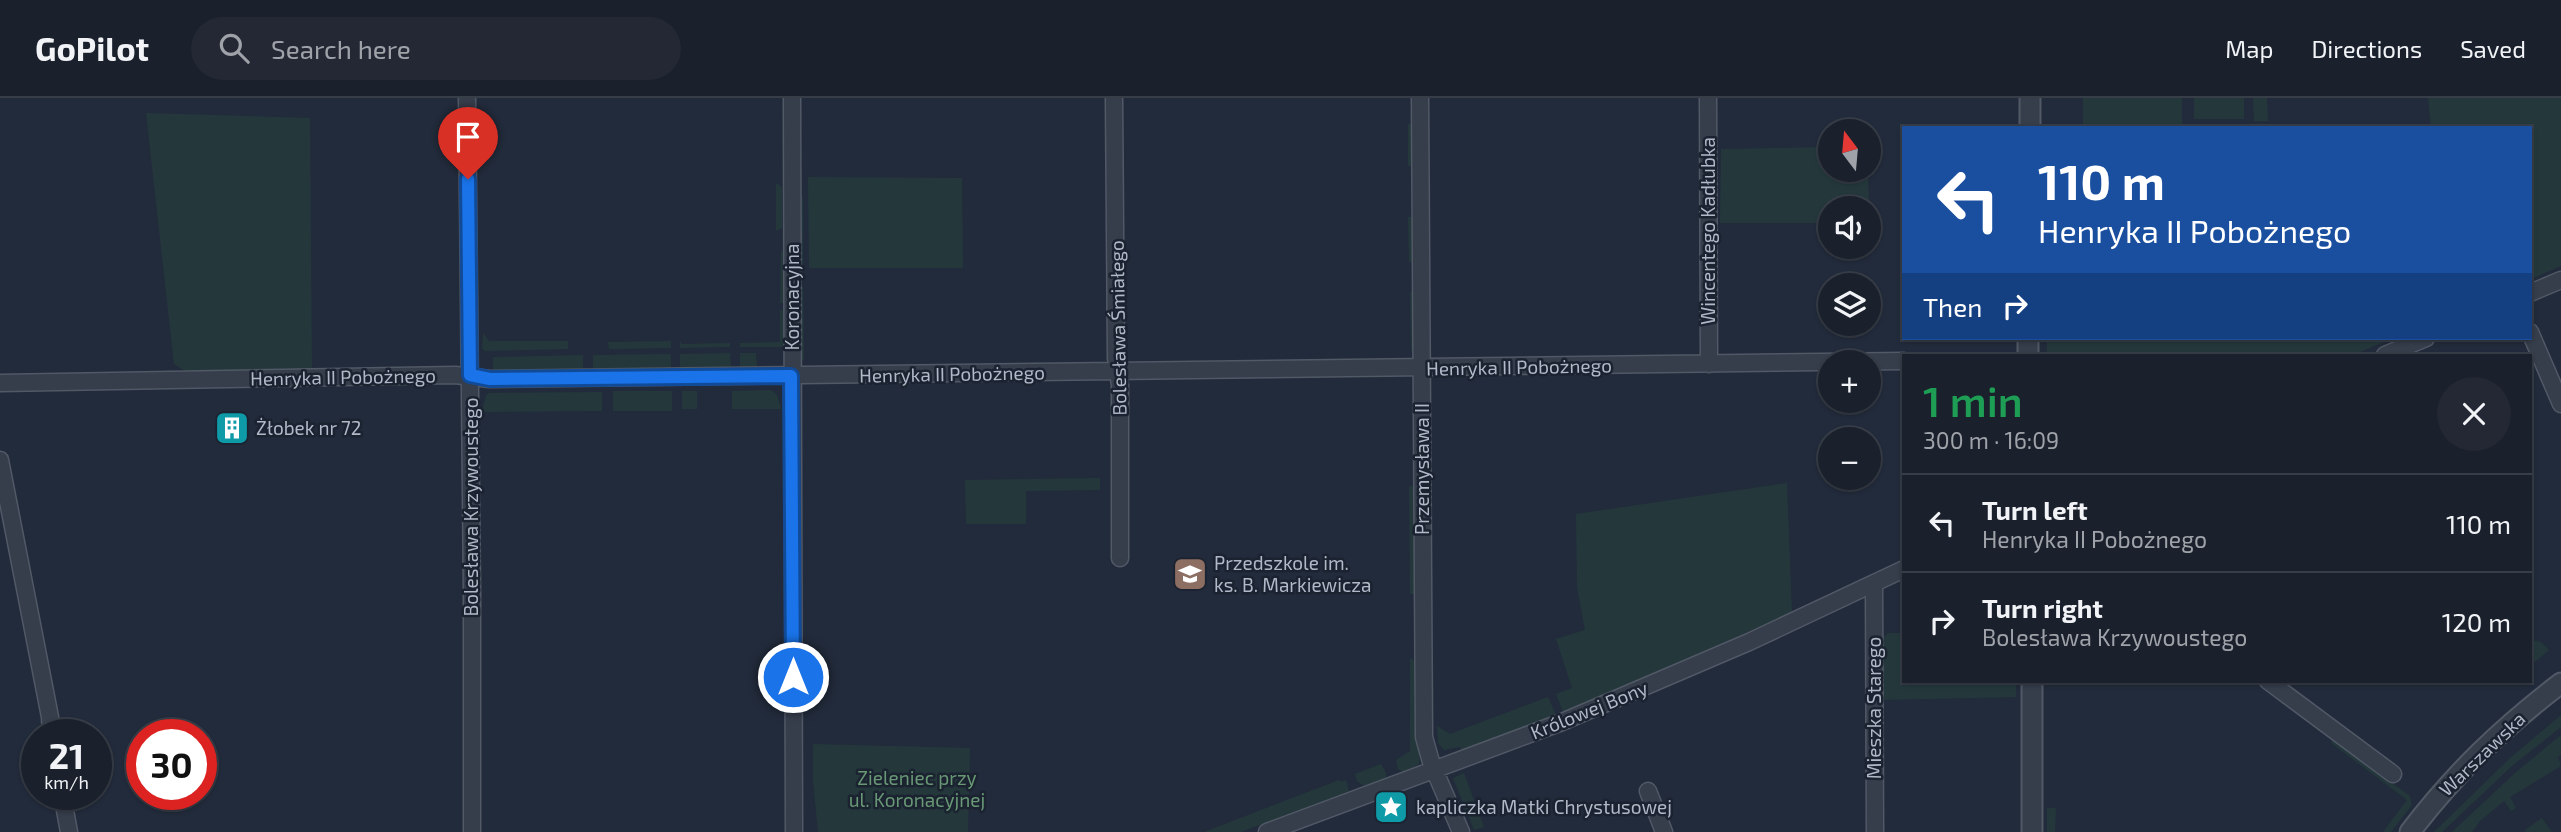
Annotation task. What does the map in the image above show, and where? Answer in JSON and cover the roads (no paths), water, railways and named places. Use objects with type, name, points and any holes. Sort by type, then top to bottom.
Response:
[{"type":"street","name":"Bolesława Krzywoustego","points":[[467,98],[472,832]]},
{"type":"street","name":"Koronacyjna","points":[[792,98],[794,832]]},
{"type":"street","name":"Bolesława Śmiałego","points":[[1114,98],[1120,386],[1120,558]]},
{"type":"street","name":"Przemysława II","points":[[1420,98],[1424,737],[1426,750],[1461,832]]},
{"type":"street","name":"Wincentego Kadłubka","points":[[1708,98],[1709,364]]},
{"type":"street","points":[[2030,98],[2030,126]]},
{"type":"street","points":[[2532,292],[2561,280]]},
{"type":"street","points":[[2532,337],[2561,404]]},
{"type":"street","points":[[2387,354],[2421,340]]},
{"type":"street","name":"Henryka II Pobożnego","points":[[0,383],[470,375],[490,379],[1902,361]]},
{"type":"street","points":[[0,460],[50,719]]},
{"type":"street","name":"Królowej Bony","points":[[1267,832],[1562,722],[1749,642],[1902,570]]},
{"type":"street","name":"Mieszka Starego","points":[[1874,583],[1875,832]]},
{"type":"street","points":[[2032,683],[2032,832]]},
{"type":"street","points":[[2271,683],[2393,774]]},
{"type":"street","name":"Warszawska","points":[[2410,832],[2473,757],[2499,732],[2561,683]]},
{"type":"street","points":[[1648,791],[1664,832]]},
{"type":"street","points":[[65,810],[69,832]]},
{"type":"place","name":"Żłobek nr 72","points":[[232,428]]},
{"type":"place","name":"Przedszkole im. ks. B. Markiewicza","points":[[1190,574]]},
{"type":"place","name":"kapliczka Matki Chrystusowej","points":[[1391,807]]},
{"type":"park label","name":"Zieleniec przy ul. Koronacyjnej","points":[[917,789]]}]
